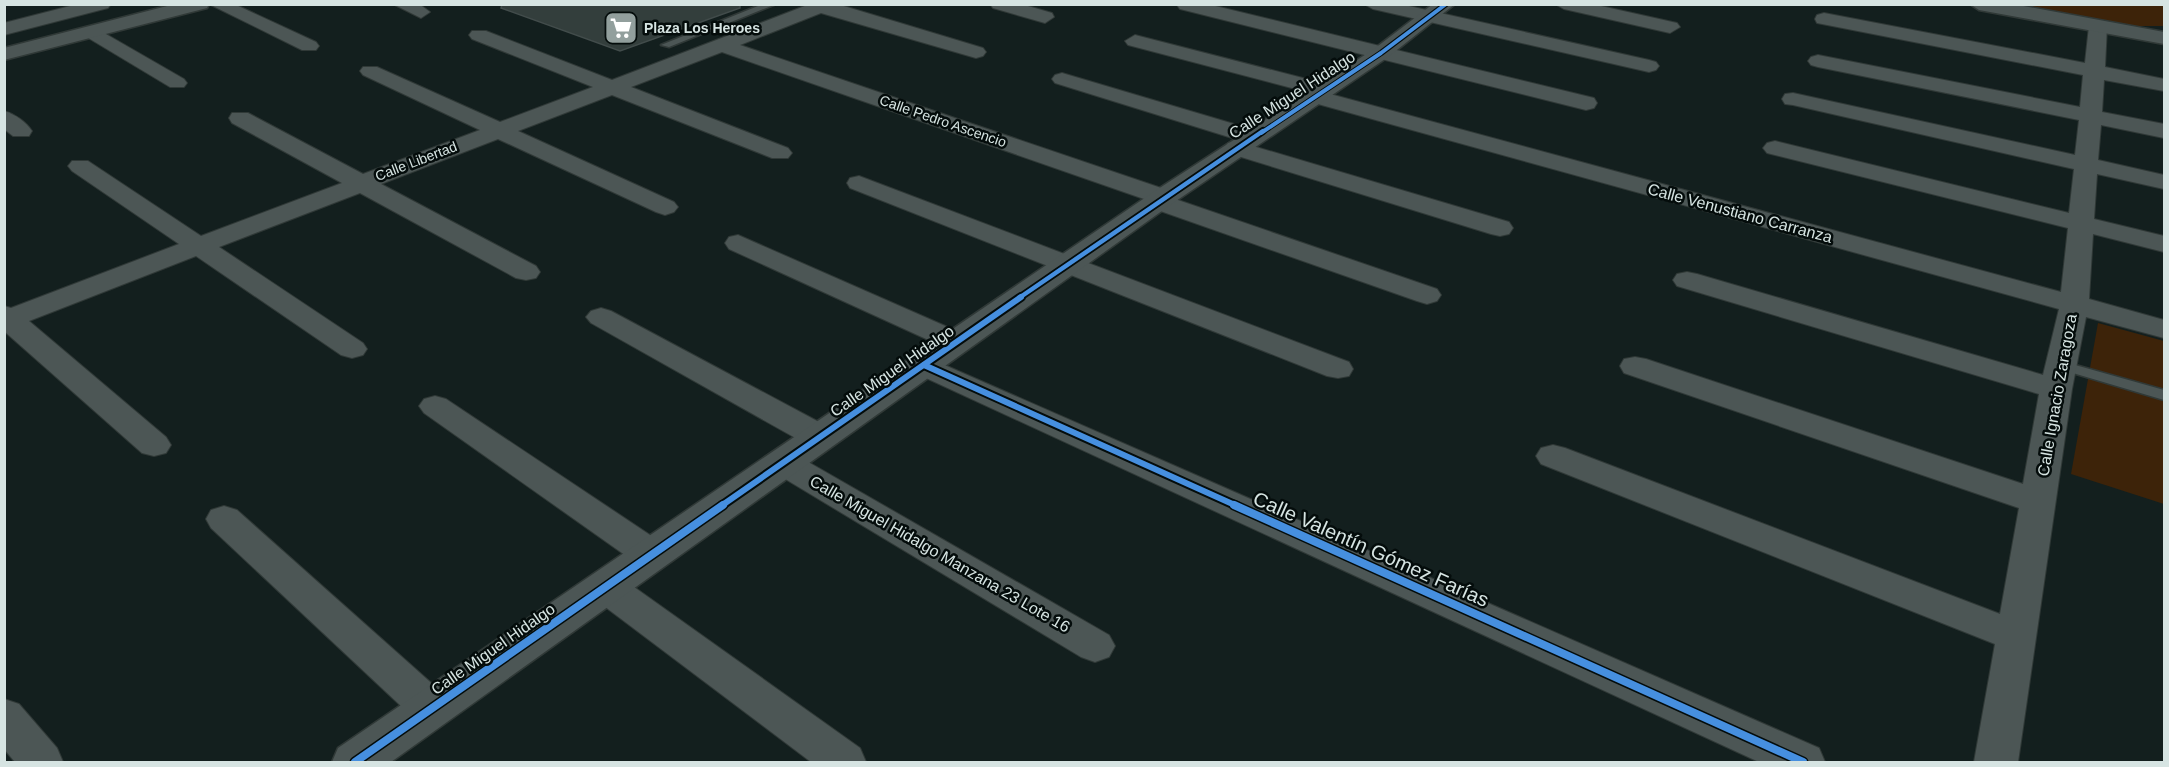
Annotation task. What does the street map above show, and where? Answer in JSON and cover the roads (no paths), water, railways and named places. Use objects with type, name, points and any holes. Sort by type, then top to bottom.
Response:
[{"type":"street","points":[[4,29],[102,4]]},
{"type":"street","points":[[4,54],[200,4]]},
{"type":"street","points":[[218,4],[309,46]]},
{"type":"street","points":[[402,4],[422,12]]},
{"type":"street","points":[[999,4],[1045,16]]},
{"type":"street","points":[[1373,4],[1437,11],[1649,66]]},
{"type":"street","points":[[1564,4],[1670,27]]},
{"type":"street","points":[[1979,4],[2159,36]]},
{"type":"street","points":[[1186,5],[1586,103]]},
{"type":"street","points":[[824,6],[976,52]]},
{"type":"street","name":"Calle Libertad","points":[[6,318],[824,6]]},
{"type":"street","name":"Calle Miguel Hidalgo","points":[[355,762],[1161,200],[1381,53],[1437,11]]},
{"type":"street","points":[[1824,19],[2164,85]]},
{"type":"street","name":"Calle Ignacio Zaragoza","points":[[1996,762],[2059,377],[2074,304],[2092,71],[2098,26]]},
{"type":"street","points":[[92,32],[177,83]]},
{"type":"street","points":[[479,35],[780,153]]},
{"type":"street","name":"Calle Venustiano Carranza","points":[[1135,41],[2164,329]]},
{"type":"street","name":"Calle Pedro Ascencio","points":[[721,45],[1427,295]]},
{"type":"street","points":[[1818,61],[2164,131]]},
{"type":"street","points":[[370,71],[665,207]]},
{"type":"street","points":[[1062,79],[1500,228]]},
{"type":"street","points":[[1793,99],[2164,182]]},
{"type":"street","points":[[240,118],[526,272]]},
{"type":"street","points":[[1775,148],[2164,244]]},
{"type":"street","points":[[80,166],[352,349]]},
{"type":"street","points":[[859,183],[1338,369]]},
{"type":"street","points":[[738,243],[957,342]]},
{"type":"street","points":[[1687,280],[2059,377]]},
{"type":"street","points":[[602,317],[820,437]]},
{"type":"street","points":[[6,318],[154,445]]},
{"type":"street","name":"Calle Valentín Gómez Farías","points":[[924,365],[1803,762]]},
{"type":"street","points":[[1635,366],[2038,502]]},
{"type":"street","points":[[435,406],[652,555]]},
{"type":"street","points":[[1553,456],[2016,636]]},
{"type":"street","name":"Calle Miguel Hidalgo Manzana 23 Lote 16","points":[[784,463],[1095,646]]},
{"type":"street","points":[[224,519],[432,709]]},
{"type":"street","points":[[606,587],[843,762]]},
{"type":"street","points":[[4,717],[41,762]]},
{"type":"lane","points":[[666,45],[772,4]]},
{"type":"lane","points":[[2059,377],[2164,395]]},
{"type":"place","name":"Plaza Los Heroes","points":[[621,28]]}]
